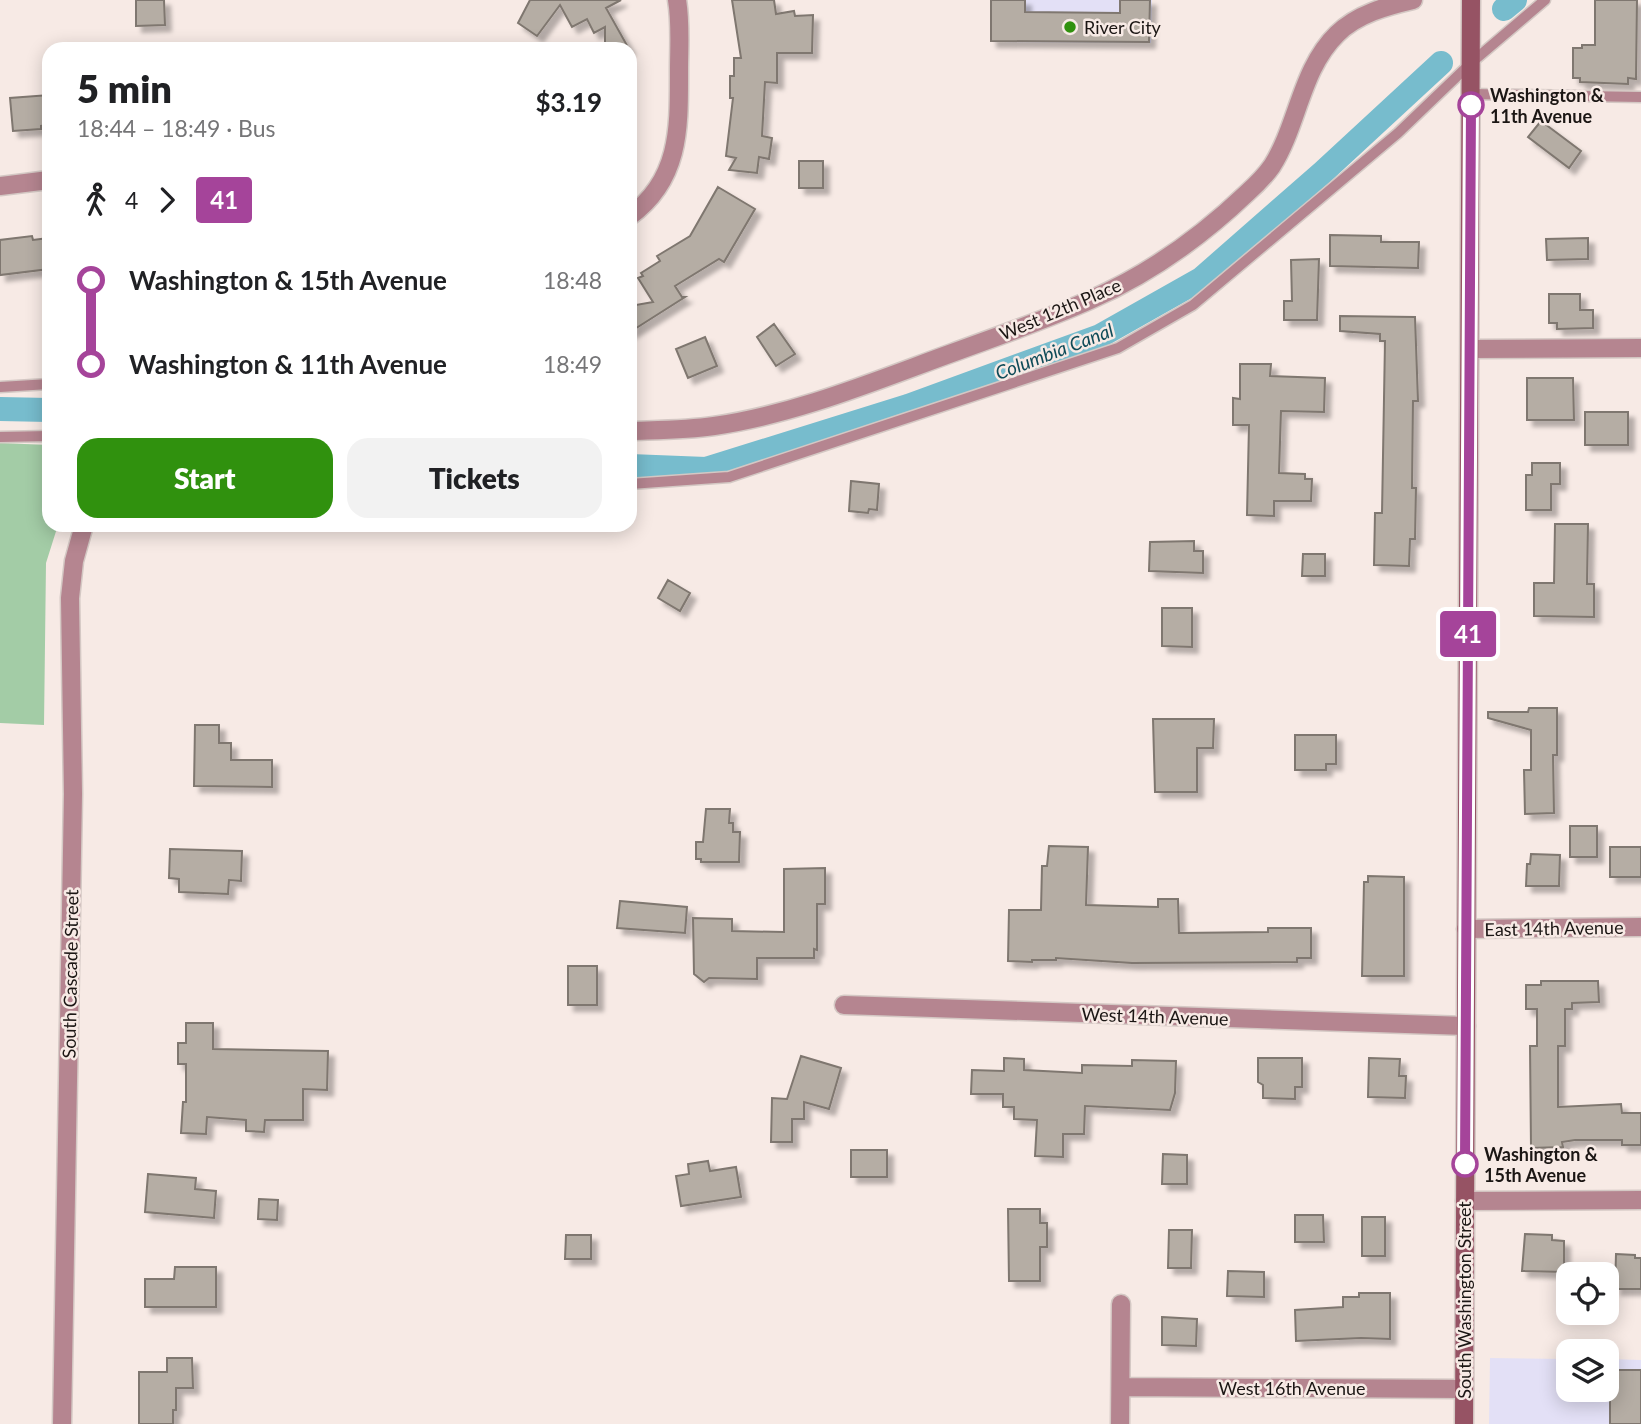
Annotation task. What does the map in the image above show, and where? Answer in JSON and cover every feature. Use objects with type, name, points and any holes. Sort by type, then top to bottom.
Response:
[{"type":"main road","name":"South Washington Street","points":[[1464,1424],[1471,0]]},
{"type":"street","points":[[637,210],[657,190],[675,150],[679,114],[677,0]]},
{"type":"street","name":"West 12th Place","points":[[637,431],[713,426],[795,407],[853,389],[1048,317],[1126,282],[1198,235],[1262,179],[1272,166],[1287,135],[1313,70],[1337,34],[1377,10],[1413,0]]},
{"type":"street","points":[[0,187],[42,181]]},
{"type":"street","points":[[1469,349],[1641,348]]},
{"type":"street","name":"South Cascade Street","points":[[62,1424],[73,794],[70,598],[74,561],[82,532]]},
{"type":"street","name":"East 14th Avenue","points":[[1466,929],[1641,927]]},
{"type":"street","name":"West 14th Avenue","points":[[844,1006],[1466,1026]]},
{"type":"street","points":[[1465,1201],[1641,1200]]},
{"type":"street","points":[[1120,1424],[1121,1304]]},
{"type":"street","name":"West 16th Avenue","points":[[1121,1387],[1464,1389]]},
{"type":"lane","points":[[637,484],[729,477],[1118,348],[1193,305],[1398,133],[1471,63],[1545,0]]},
{"type":"lane","points":[[1471,94],[1641,97]]},
{"type":"lane","points":[[0,387],[42,384]]},
{"type":"lane","points":[[0,437],[42,436]]},
{"type":"shaded area","name":"River City","points":[[990,0],[1152,0],[1151,43],[990,42]]},
{"type":"shaded area","points":[[1490,1358],[1556,1359],[1556,1402],[1619,1402],[1619,1359],[1641,1360],[1641,1424],[1489,1424]]},
{"type":"green space","points":[[0,443],[42,445],[42,532],[56,532],[46,563],[44,725],[0,723]]},
{"type":"building","points":[[136,0],[164,0],[165,25],[136,26]]},
{"type":"building","points":[[530,0],[621,0],[606,8],[625,42],[605,42],[605,27],[594,33],[587,19],[572,27],[560,5],[537,36],[518,23]]},
{"type":"building","points":[[732,0],[774,0],[776,14],[794,11],[795,16],[813,15],[812,53],[777,53],[777,83],[765,82],[762,136],[772,138],[769,159],[759,157],[757,173],[729,170],[736,158],[726,156],[733,98],[730,98],[730,76],[734,76],[734,58],[741,58]]},
{"type":"building","name":"River City","points":[[991,0],[1025,0],[1025,12],[1120,13],[1120,0],[1150,0],[1149,42],[991,41]]},
{"type":"building","points":[[1595,0],[1637,0],[1636,79],[1628,78],[1628,84],[1580,82],[1580,78],[1573,78],[1573,48],[1595,45]]},
{"type":"building","points":[[42,96],[41,129],[13,131],[10,98]]},
{"type":"building","points":[[1541,121],[1581,151],[1569,168],[1528,137]]},
{"type":"building","points":[[799,161],[823,161],[823,188],[799,188]]},
{"type":"building","points":[[718,187],[755,209],[724,262],[719,259],[675,286],[682,297],[685,297],[637,328],[637,305],[653,302],[638,278],[643,276],[641,273],[660,261],[657,256],[690,236]]},
{"type":"building","points":[[1330,235],[1381,236],[1381,242],[1419,242],[1418,268],[1330,266]]},
{"type":"building","points":[[32,236],[33,240],[42,239],[42,270],[0,275],[0,240]]},
{"type":"building","points":[[1588,238],[1588,259],[1547,260],[1546,239]]},
{"type":"building","points":[[1319,259],[1317,320],[1284,320],[1284,301],[1292,301],[1291,260]]},
{"type":"building","points":[[1549,294],[1580,294],[1580,310],[1593,310],[1593,328],[1557,329],[1557,323],[1549,323]]},
{"type":"building","points":[[1340,316],[1415,317],[1418,401],[1413,401],[1412,488],[1416,488],[1415,539],[1410,539],[1409,566],[1374,565],[1375,513],[1382,513],[1385,341],[1380,341],[1380,334],[1340,331]]},
{"type":"building","points":[[774,324],[795,354],[776,366],[757,337]]},
{"type":"building","points":[[705,337],[717,366],[688,378],[676,349]]},
{"type":"building","points":[[1240,364],[1271,364],[1270,376],[1325,378],[1324,412],[1281,411],[1279,473],[1305,474],[1305,479],[1312,479],[1311,501],[1274,501],[1274,516],[1247,515],[1249,425],[1233,425],[1233,398],[1240,399]]},
{"type":"building","points":[[1527,378],[1573,378],[1574,420],[1527,420]]},
{"type":"building","points":[[1585,412],[1628,412],[1628,445],[1585,445]]},
{"type":"building","points":[[1532,463],[1560,463],[1560,484],[1551,484],[1551,510],[1526,510],[1526,475],[1532,475]]},
{"type":"building","points":[[851,481],[879,484],[877,510],[869,509],[868,513],[849,511]]},
{"type":"building","points":[[1555,524],[1588,524],[1587,584],[1594,584],[1594,617],[1534,616],[1534,583],[1554,583]]},
{"type":"building","points":[[1194,541],[1194,551],[1203,551],[1203,573],[1149,571],[1150,542]]},
{"type":"building","points":[[1303,554],[1325,554],[1325,576],[1302,576]]},
{"type":"building","points":[[668,580],[690,593],[680,611],[658,598]]},
{"type":"building","points":[[1162,608],[1192,608],[1192,647],[1162,646]]},
{"type":"building","points":[[1529,708],[1557,708],[1557,755],[1553,755],[1554,813],[1525,814],[1524,770],[1531,770],[1531,730],[1488,718],[1488,712],[1528,712]]},
{"type":"building","points":[[1153,719],[1214,719],[1213,748],[1197,748],[1197,792],[1155,792]]},
{"type":"building","points":[[195,725],[219,725],[219,743],[231,743],[231,760],[272,760],[272,787],[194,786]]},
{"type":"building","points":[[1295,735],[1336,735],[1336,764],[1326,764],[1326,770],[1295,770]]},
{"type":"building","points":[[706,809],[730,809],[729,823],[733,823],[733,832],[740,832],[739,862],[701,862],[701,859],[696,859],[696,842],[703,842]]},
{"type":"building","points":[[1570,826],[1597,826],[1597,857],[1570,857]]},
{"type":"building","points":[[1049,846],[1088,847],[1086,905],[1158,907],[1158,899],[1178,899],[1179,933],[1268,932],[1268,928],[1311,928],[1311,958],[1297,958],[1297,962],[1132,963],[1056,958],[1032,962],[1008,961],[1009,910],[1041,910],[1042,866],[1047,866]]},
{"type":"building","points":[[1610,847],[1641,847],[1641,877],[1610,877]]},
{"type":"building","points":[[170,849],[242,851],[241,881],[229,880],[228,894],[179,892],[179,879],[169,878]]},
{"type":"building","points":[[1531,854],[1560,855],[1559,886],[1526,886],[1527,864],[1530,864]]},
{"type":"building","points":[[825,868],[825,904],[817,904],[817,950],[814,949],[814,958],[757,958],[757,979],[709,978],[704,982],[694,974],[693,918],[732,919],[732,931],[784,932],[784,869]]},
{"type":"building","points":[[1368,876],[1404,877],[1404,976],[1362,976],[1364,882],[1368,882]]},
{"type":"building","points":[[620,901],[687,907],[685,933],[617,928]]},
{"type":"building","points":[[568,966],[597,966],[597,1005],[568,1005]]},
{"type":"building","points":[[1541,981],[1598,981],[1599,1002],[1572,1003],[1572,1009],[1565,1009],[1565,1046],[1558,1046],[1558,1107],[1621,1104],[1622,1113],[1641,1113],[1641,1145],[1622,1145],[1622,1140],[1575,1140],[1562,1142],[1563,1147],[1531,1148],[1530,1046],[1537,1046],[1537,1009],[1526,1009],[1526,985],[1541,985]]},
{"type":"building","points":[[186,1023],[213,1023],[213,1049],[328,1051],[327,1090],[303,1089],[303,1120],[265,1120],[264,1132],[246,1131],[246,1120],[207,1117],[206,1134],[181,1133],[183,1102],[186,1102],[186,1064],[178,1064],[178,1043],[186,1043]]},
{"type":"building","points":[[801,1056],[841,1068],[829,1109],[804,1102],[804,1119],[792,1119],[792,1142],[771,1142],[772,1098],[787,1099]]},
{"type":"building","points":[[1004,1058],[1024,1059],[1024,1070],[1082,1073],[1082,1065],[1132,1066],[1132,1060],[1176,1061],[1175,1093],[1170,1110],[1085,1106],[1084,1134],[1063,1134],[1063,1157],[1035,1156],[1037,1120],[1014,1119],[1014,1107],[1003,1107],[1003,1094],[971,1094],[972,1070],[1004,1071]]},
{"type":"building","points":[[1258,1058],[1302,1058],[1302,1087],[1295,1087],[1295,1099],[1263,1098],[1263,1085],[1258,1082]]},
{"type":"building","points":[[1369,1058],[1400,1059],[1399,1076],[1406,1076],[1405,1098],[1368,1097]]},
{"type":"building","points":[[851,1150],[887,1150],[887,1177],[851,1177]]},
{"type":"building","points":[[1163,1154],[1187,1155],[1187,1184],[1162,1184]]},
{"type":"building","points":[[708,1161],[710,1171],[736,1167],[741,1197],[681,1206],[676,1176],[689,1174],[688,1164]]},
{"type":"building","points":[[148,1174],[196,1178],[195,1189],[216,1191],[214,1218],[145,1212]]},
{"type":"building","points":[[259,1199],[278,1200],[277,1220],[258,1219]]},
{"type":"building","points":[[1008,1209],[1040,1209],[1040,1223],[1047,1223],[1047,1247],[1040,1247],[1040,1281],[1009,1281]]},
{"type":"building","points":[[1295,1215],[1323,1215],[1324,1242],[1295,1242]]},
{"type":"building","points":[[1362,1217],[1385,1217],[1385,1256],[1362,1256]]},
{"type":"building","points":[[1169,1230],[1192,1230],[1191,1268],[1168,1268]]},
{"type":"building","points":[[1525,1234],[1552,1235],[1552,1240],[1564,1241],[1564,1262],[1556,1262],[1556,1272],[1522,1271]]},
{"type":"building","points":[[566,1235],[591,1235],[591,1259],[565,1259]]},
{"type":"building","points":[[1616,1254],[1641,1258],[1641,1289],[1619,1289],[1619,1262],[1616,1262]]},
{"type":"building","points":[[175,1267],[216,1267],[216,1307],[145,1307],[145,1279],[174,1279]]},
{"type":"building","points":[[1228,1271],[1264,1272],[1264,1297],[1227,1296]]},
{"type":"building","points":[[1359,1293],[1390,1293],[1390,1339],[1296,1341],[1295,1310],[1343,1307],[1343,1297],[1359,1297]]},
{"type":"building","points":[[1162,1317],[1197,1319],[1196,1346],[1162,1345]]},
{"type":"building","points":[[167,1358],[192,1358],[193,1388],[176,1388],[173,1424],[139,1424],[139,1372],[167,1372]]},
{"type":"building","points":[[1619,1370],[1641,1370],[1641,1424],[1610,1424],[1610,1402],[1619,1402]]},
{"type":"waterway","name":"Columbia Canal","points":[[1504,9],[1515,0]]},
{"type":"waterway","name":"Columbia Canal","points":[[637,466],[706,469],[908,406],[1100,336],[1201,279],[1322,173],[1441,63]]},
{"type":"waterway","name":"Columbia Canal","points":[[0,409],[42,410]]},
{"type":"bus line","name":"41","points":[[1465,1164],[1471,105]]},
{"type":"place","name":"River City","points":[[1070,27]]},
{"type":"place","name":"Washington & 11th Avenue","points":[[1471,105]]},
{"type":"place","name":"Washington & 15th Avenue","points":[[1465,1164]]}]
